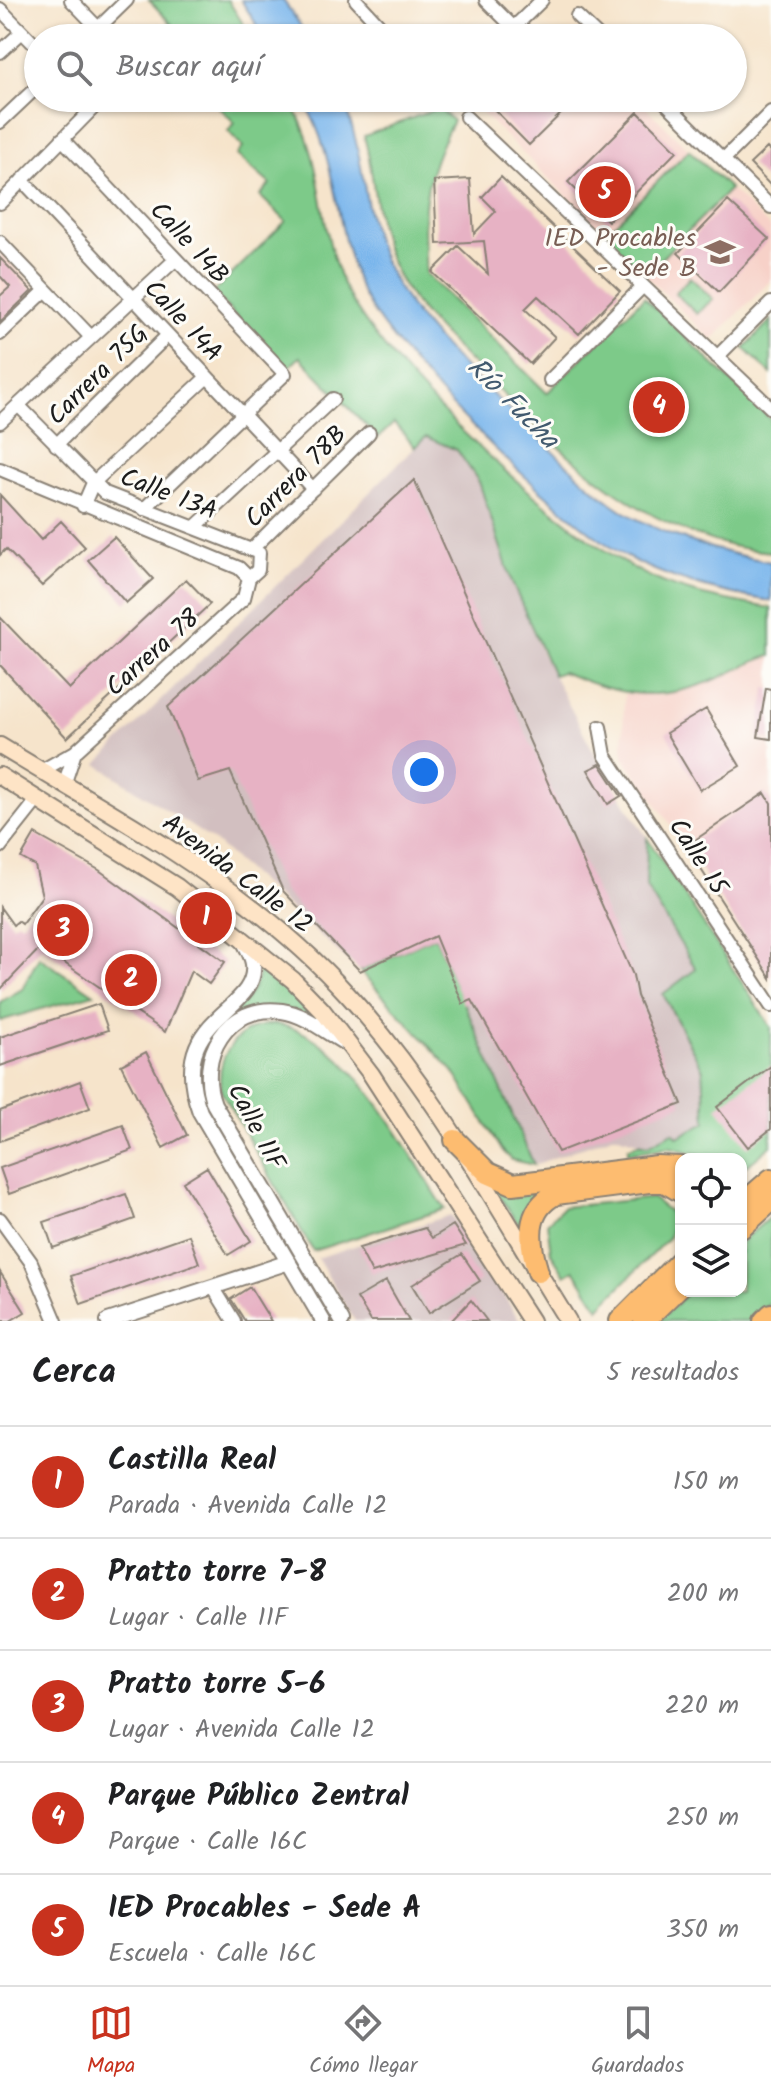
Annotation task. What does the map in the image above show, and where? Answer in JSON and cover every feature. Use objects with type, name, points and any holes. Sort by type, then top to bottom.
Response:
[{"type":"highway","points":[[455,1140],[488,1173],[513,1184],[657,1166],[675,1167]]},
{"type":"highway","points":[[538,1272],[531,1236],[537,1210],[545,1199],[556,1194],[649,1182],[664,1182],[675,1188]]},
{"type":"highway","points":[[747,1182],[769,1184]]},
{"type":"highway","points":[[747,1200],[769,1184]]},
{"type":"highway","points":[[743,1225],[769,1184]]},
{"type":"highway","points":[[620,1321],[637,1315],[675,1272]]},
{"type":"highway","points":[[764,1321],[771,1314]]},
{"type":"main road","name":"Avenida Calle 12","points":[[0,746],[209,875],[312,958],[400,1057],[568,1321]]},
{"type":"main road","name":"Avenida Calle 12","points":[[0,776],[177,887],[293,980],[352,1047],[531,1321]]},
{"type":"street","points":[[71,0],[94,24]]},
{"type":"street","points":[[102,24],[127,0]]},
{"type":"street","points":[[356,0],[378,24]]},
{"type":"street","points":[[486,0],[510,24]]},
{"type":"street","points":[[518,24],[542,0]]},
{"type":"street","points":[[0,9],[22,32],[0,52]]},
{"type":"street","points":[[577,16],[585,24]]},
{"type":"street","points":[[0,122],[24,99]]},
{"type":"street","points":[[0,203],[85,112]]},
{"type":"street","points":[[675,112],[771,207]]},
{"type":"street","points":[[724,159],[771,112]]},
{"type":"street","points":[[466,117],[771,408]]},
{"type":"street","name":"Calle 14B","points":[[62,139],[285,374],[243,415]]},
{"type":"street","name":"Calle 14A","points":[[22,180],[313,489]]},
{"type":"street","points":[[0,242],[91,337]]},
{"type":"street","points":[[0,422],[176,259]]},
{"type":"street","points":[[550,380],[642,287]]},
{"type":"street","points":[[0,334],[46,290]]},
{"type":"street","points":[[717,357],[771,303]]},
{"type":"street","name":"Carrera 75G","points":[[56,445],[168,335]]},
{"type":"street","points":[[83,506],[93,483],[207,377]]},
{"type":"street","points":[[195,527],[333,399]]},
{"type":"street","name":"Calle 13A","points":[[18,405],[105,493],[252,549]]},
{"type":"street","points":[[144,509],[243,415]]},
{"type":"street","name":"Carrera 78B","points":[[252,549],[369,433]]},
{"type":"street","points":[[0,469],[83,506],[239,568],[249,578],[261,560],[252,549]]},
{"type":"street","name":"Carrera 78","points":[[41,771],[75,752],[244,598],[249,578]]},
{"type":"street","name":"Calle 15","points":[[600,727],[605,755],[771,1006]]},
{"type":"street","name":"Carrera 78","points":[[64,785],[75,752]]},
{"type":"street","points":[[0,847],[38,799]]},
{"type":"street","name":"Calle 11F","points":[[241,936],[253,962],[250,984],[203,1033],[192,1064],[192,1088],[200,1112],[323,1321]]},
{"type":"street","name":"Calle 11F","points":[[342,1321],[214,1104],[207,1079],[211,1053],[218,1039],[238,1020],[251,1014],[282,1011],[298,1015],[352,1047]]},
{"type":"street","points":[[0,1219],[31,1262],[56,1321]]},
{"type":"street","points":[[108,1321],[289,1262]]},
{"type":"street","points":[[213,1287],[234,1321]]},
{"type":"shaded area","points":[[481,112],[650,112],[689,150],[605,234]]},
{"type":"shaded area","name":"IED Procables - Sede B","points":[[730,189],[771,228],[771,280],[712,340],[645,275]]},
{"type":"shaded area","points":[[0,252],[40,294],[0,332]]},
{"type":"shaded area","points":[[426,436],[457,449],[479,482],[513,585],[542,654],[597,758],[647,838],[646,887],[696,969],[663,994],[703,1070],[706,1122],[678,1137],[673,1132],[648,1145],[615,1135],[534,1165],[435,936],[360,971],[215,842],[97,764]]},
{"type":"shaded area","points":[[771,656],[771,803],[764,793],[686,846],[623,757],[624,694],[662,696],[715,680]]},
{"type":"shaded area","points":[[451,1215],[520,1321],[355,1321],[317,1258]]},
{"type":"green space","points":[[149,0],[228,0],[243,24],[171,24]]},
{"type":"green space","points":[[224,112],[296,112],[310,146],[334,261],[343,284],[363,319],[435,404],[528,490],[617,558],[653,578],[682,589],[771,608],[771,656],[697,686],[658,694],[603,687],[562,672],[553,675],[513,585],[479,482],[457,450],[426,437],[415,447],[394,423],[378,438],[300,357],[287,369],[213,293],[286,221],[260,196],[270,184],[237,155],[243,147],[228,131],[235,123]]},
{"type":"green space","points":[[428,112],[443,112],[453,121],[435,160],[426,195],[426,274],[547,393],[644,297],[771,420],[771,552],[727,545],[686,531],[648,513],[577,462],[445,336],[410,296],[393,266],[382,235],[364,136]]},
{"type":"green space","points":[[689,150],[730,189],[645,275],[605,234]]},
{"type":"green space","points":[[690,277],[713,299],[697,314],[675,293]]},
{"type":"green space","points":[[771,320],[771,374],[744,348]]},
{"type":"green space","points":[[647,838],[771,1027],[771,1146],[747,1166],[747,1153],[694,1153],[669,1147],[628,1153],[628,1148],[639,1143],[648,1145],[673,1132],[678,1137],[706,1122],[703,1070],[663,994],[696,969],[646,887]]},
{"type":"green space","points":[[435,936],[534,1165],[512,1160],[502,1150],[453,1071],[360,971]]},
{"type":"green space","points":[[39,957],[94,994],[0,1021],[0,1002],[22,989]]},
{"type":"green space","points":[[260,962],[318,1019],[292,1010],[223,1025],[207,1047],[203,1083],[338,1321],[333,1321],[211,1116],[199,1085],[198,1061],[205,1043],[244,1001],[255,984]]},
{"type":"green space","points":[[274,1024],[301,1032],[327,1048],[351,1071],[394,1127],[445,1209],[313,1251],[221,1091],[222,1066],[231,1045],[249,1030]]},
{"type":"green space","points":[[675,1173],[675,1187],[555,1189],[524,1233],[492,1185]]},
{"type":"green space","points":[[652,1198],[670,1212],[673,1224],[669,1237],[599,1308],[574,1270],[565,1275],[551,1253],[547,1223],[563,1207]]},
{"type":"green space","points":[[771,1216],[771,1302],[752,1321],[659,1321],[683,1297],[747,1297],[747,1237]]},
{"type":"water","points":[[241,0],[283,0],[299,24],[256,24]]},
{"type":"water","points":[[309,112],[347,112],[355,138],[370,218],[382,256],[395,282],[428,329],[580,476],[619,508],[683,539],[771,562],[771,601],[697,585],[627,557],[598,538],[522,474],[440,392],[377,317],[360,288],[345,240],[323,144]]},
{"type":"building","points":[[497,112],[563,112],[529,145]]},
{"type":"building","points":[[638,112],[677,151],[608,221],[568,182]]},
{"type":"building","points":[[767,148],[771,152],[771,186],[750,164]]},
{"type":"building","points":[[501,177],[620,291],[579,334],[538,296],[525,309],[555,337],[530,364],[432,272],[458,246],[488,274],[484,241],[437,244],[434,181],[470,179],[474,234],[496,211],[482,197]]},
{"type":"building","points":[[728,201],[769,239],[719,292],[678,253]]},
{"type":"building","points":[[0,258],[32,291],[0,322],[0,296],[10,287],[0,276]]},
{"type":"building","points":[[414,480],[633,975],[637,996],[682,1104],[558,1152],[472,1000],[463,1004],[435,936],[360,971],[283,891],[230,771],[198,781],[168,707]]},
{"type":"building","points":[[0,495],[41,540],[61,521],[85,547],[42,586],[6,549],[0,555]]},
{"type":"building","points":[[114,537],[153,579],[126,603],[88,560]]},
{"type":"building","points":[[186,579],[210,604],[67,738],[0,665],[0,617],[69,689]]},
{"type":"building","points":[[766,688],[771,689],[771,739],[758,737]]},
{"type":"building","points":[[706,709],[740,766],[700,790],[666,733]]},
{"type":"building","points":[[600,764],[621,796],[608,804],[588,770]]},
{"type":"building","points":[[765,793],[771,803],[771,978],[686,846]]},
{"type":"building","points":[[35,834],[99,870],[225,962],[209,984],[191,971],[165,1032],[41,947],[0,990],[0,907],[13,925],[18,921],[22,924],[42,896],[35,866],[21,858]]},
{"type":"building","points":[[99,1004],[108,1030],[0,1066],[0,1037]]},
{"type":"building","points":[[146,1052],[187,1135],[163,1148],[121,1065]]},
{"type":"building","points":[[771,1066],[771,1129],[748,1147],[717,1107]]},
{"type":"building","points":[[80,1081],[90,1108],[0,1141],[0,1111]]},
{"type":"building","points":[[123,1125],[132,1150],[9,1194],[0,1168]]},
{"type":"building","points":[[207,1167],[251,1241],[228,1255],[183,1182]]},
{"type":"building","points":[[126,1194],[135,1219],[53,1248],[44,1222]]},
{"type":"building","points":[[453,1225],[466,1245],[372,1273],[359,1248],[425,1228],[432,1238]]},
{"type":"building","points":[[189,1235],[199,1263],[81,1304],[71,1276]]},
{"type":"building","points":[[462,1254],[480,1281],[429,1313],[412,1285]]},
{"type":"building","points":[[0,1272],[25,1312],[10,1321],[0,1321]]},
{"type":"building","points":[[386,1281],[409,1321],[371,1321],[357,1298]]},
{"type":"building","points":[[250,1287],[271,1321],[245,1321],[231,1299]]},
{"type":"building","points":[[471,1300],[487,1321],[451,1321]]},
{"type":"place","name":"IED Procables - Sede A","points":[[605,192]]},
{"type":"place","name":"IED Procables - Sede B","points":[[720,252]]},
{"type":"place","name":"Parque Público Zentral","points":[[659,407]]},
{"type":"place","name":"Castilla Real","points":[[206,918]]},
{"type":"place","name":"Pratto torre 5-6","points":[[63,930]]},
{"type":"place","name":"Pratto torre 7-8","points":[[131,980]]},
{"type":"water label","name":"Río Fucha","points":[[514,402]]}]
